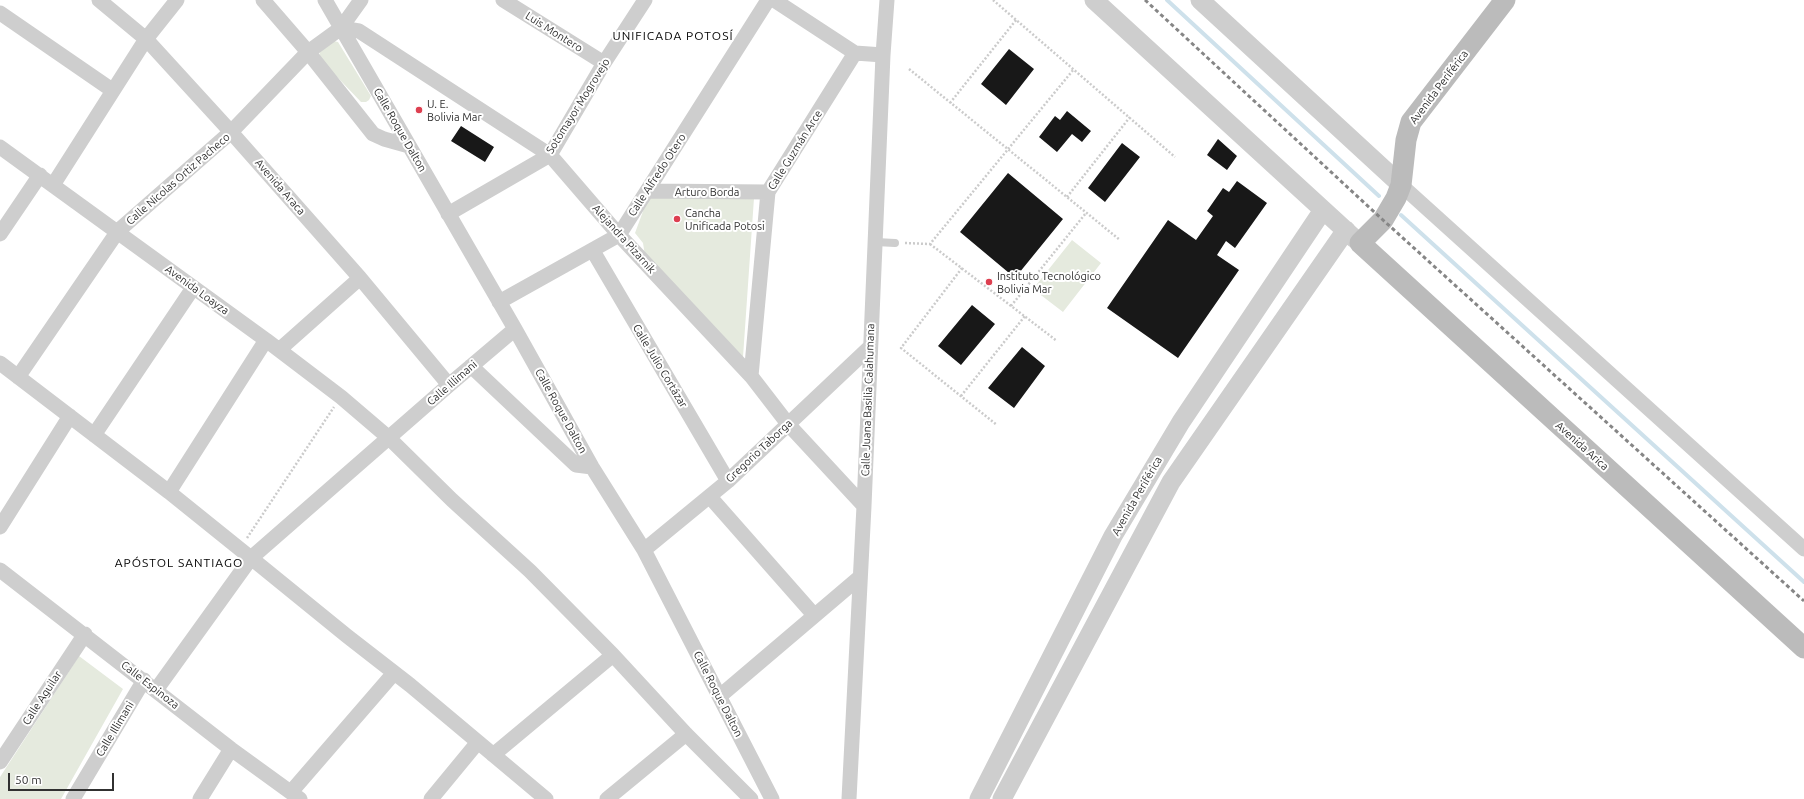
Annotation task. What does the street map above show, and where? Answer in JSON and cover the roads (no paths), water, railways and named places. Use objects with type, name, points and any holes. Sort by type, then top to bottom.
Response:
[{"type":"main road","name":"Avenida Periférica","points":[[1353,237],[1383,220],[1396,198],[1401,185],[1406,140],[1411,122],[1505,0]]},
{"type":"main road","name":"Avenida Arica","points":[[1353,237],[1804,648]]},
{"type":"street","name":"Avenida Araca","points":[[99,0],[146,39],[231,132],[360,278],[449,385]]},
{"type":"street","points":[[52,185],[146,39],[177,0]]},
{"type":"street","points":[[263,0],[308,52],[374,134],[384,139],[409,146]]},
{"type":"street","name":"Calle Roque Dalton","points":[[325,0],[516,329],[592,467],[644,550],[772,799]]},
{"type":"street","name":"Calle Nicolas Ortiz Pacheco","points":[[18,377],[118,231],[231,132],[308,52],[341,28],[361,0]]},
{"type":"street","name":"Luis Montero","points":[[503,0],[521,5],[604,63]]},
{"type":"street","name":"Sotomayor Mogrovejo","points":[[448,214],[550,154],[604,63],[645,0]]},
{"type":"street","name":"Calle Alfredo Otero","points":[[499,302],[593,251],[619,235],[768,0]]},
{"type":"street","points":[[774,0],[855,53],[883,55]]},
{"type":"street","name":"Calle Juana Basilia Calahumana","points":[[849,799],[864,506],[883,55],[887,0]]},
{"type":"street","points":[[1094,0],[1353,237]]},
{"type":"street","points":[[1200,0],[1401,185],[1804,549]]},
{"type":"street","points":[[0,13],[112,90]]},
{"type":"street","name":"Alejandra Pizarnik","points":[[341,28],[359,32],[550,154],[619,235],[751,376],[788,424],[864,506]]},
{"type":"street","name":"Calle Guzmán Arce","points":[[751,376],[768,192],[855,53]]},
{"type":"street","name":"Avenida Loayza","points":[[0,147],[118,231],[193,288],[266,340],[341,397],[389,438],[452,500],[530,571],[613,655],[686,734],[751,799]]},
{"type":"street","points":[[0,234],[40,175]]},
{"type":"street","name":"Arturo Borda","points":[[647,191],[768,192]]},
{"type":"street","name":"Avenida Periférica","points":[[979,799],[1117,529],[1181,422],[1323,210]]},
{"type":"street","name":"Avenida Periférica","points":[[1002,799],[1171,482],[1353,237]]},
{"type":"street","name":"Calle Julio Cortázar","points":[[593,251],[728,481]]},
{"type":"street","points":[[278,350],[360,278]]},
{"type":"street","points":[[94,435],[193,288]]},
{"type":"street","name":"Calle Illimani","points":[[156,690],[246,554],[389,438],[471,366],[516,329]]},
{"type":"street","points":[[168,492],[266,340]]},
{"type":"street","name":"Gregorio Taborga","points":[[644,550],[728,481],[870,347]]},
{"type":"street","points":[[0,363],[168,492],[410,685],[545,799]]},
{"type":"street","points":[[471,366],[576,465],[592,467]]},
{"type":"street","points":[[0,527],[70,416]]},
{"type":"street","points":[[710,497],[814,614]]},
{"type":"street","name":"Calle Espinoza","points":[[1,573],[85,634],[231,748],[296,796]]},
{"type":"street","points":[[720,696],[814,614],[860,577]]},
{"type":"street","name":"Calle Aguilar","points":[[0,762],[85,634]]},
{"type":"street","points":[[493,755],[613,655]]},
{"type":"street","points":[[296,796],[394,673]]},
{"type":"street","name":"Calle Illimani","points":[[73,799],[144,680]]},
{"type":"street","points":[[607,799],[686,734]]},
{"type":"street","points":[[431,799],[478,742]]},
{"type":"street","points":[[200,799],[231,748]]},
{"type":"lane","points":[[876,242],[894,243]]},
{"type":"waterway","points":[[1167,0],[1379,196]]},
{"type":"waterway","points":[[1401,215],[1804,582]]},
{"type":"railway","points":[[1145,0],[1383,220],[1804,601]]},
{"type":"place","name":"U. E. Bolivia Mar","points":[[419,110]]},
{"type":"place","name":"Cancha Unificada Potosi","points":[[677,219]]},
{"type":"place","name":"Instituto Tecnológico Bolivia Mar","points":[[989,282]]},
{"type":"district","name":"UNIFICADA POTOSÍ","points":[[673,36]]},
{"type":"district","name":"APÓSTOL SANTIAGO","points":[[179,563]]}]
